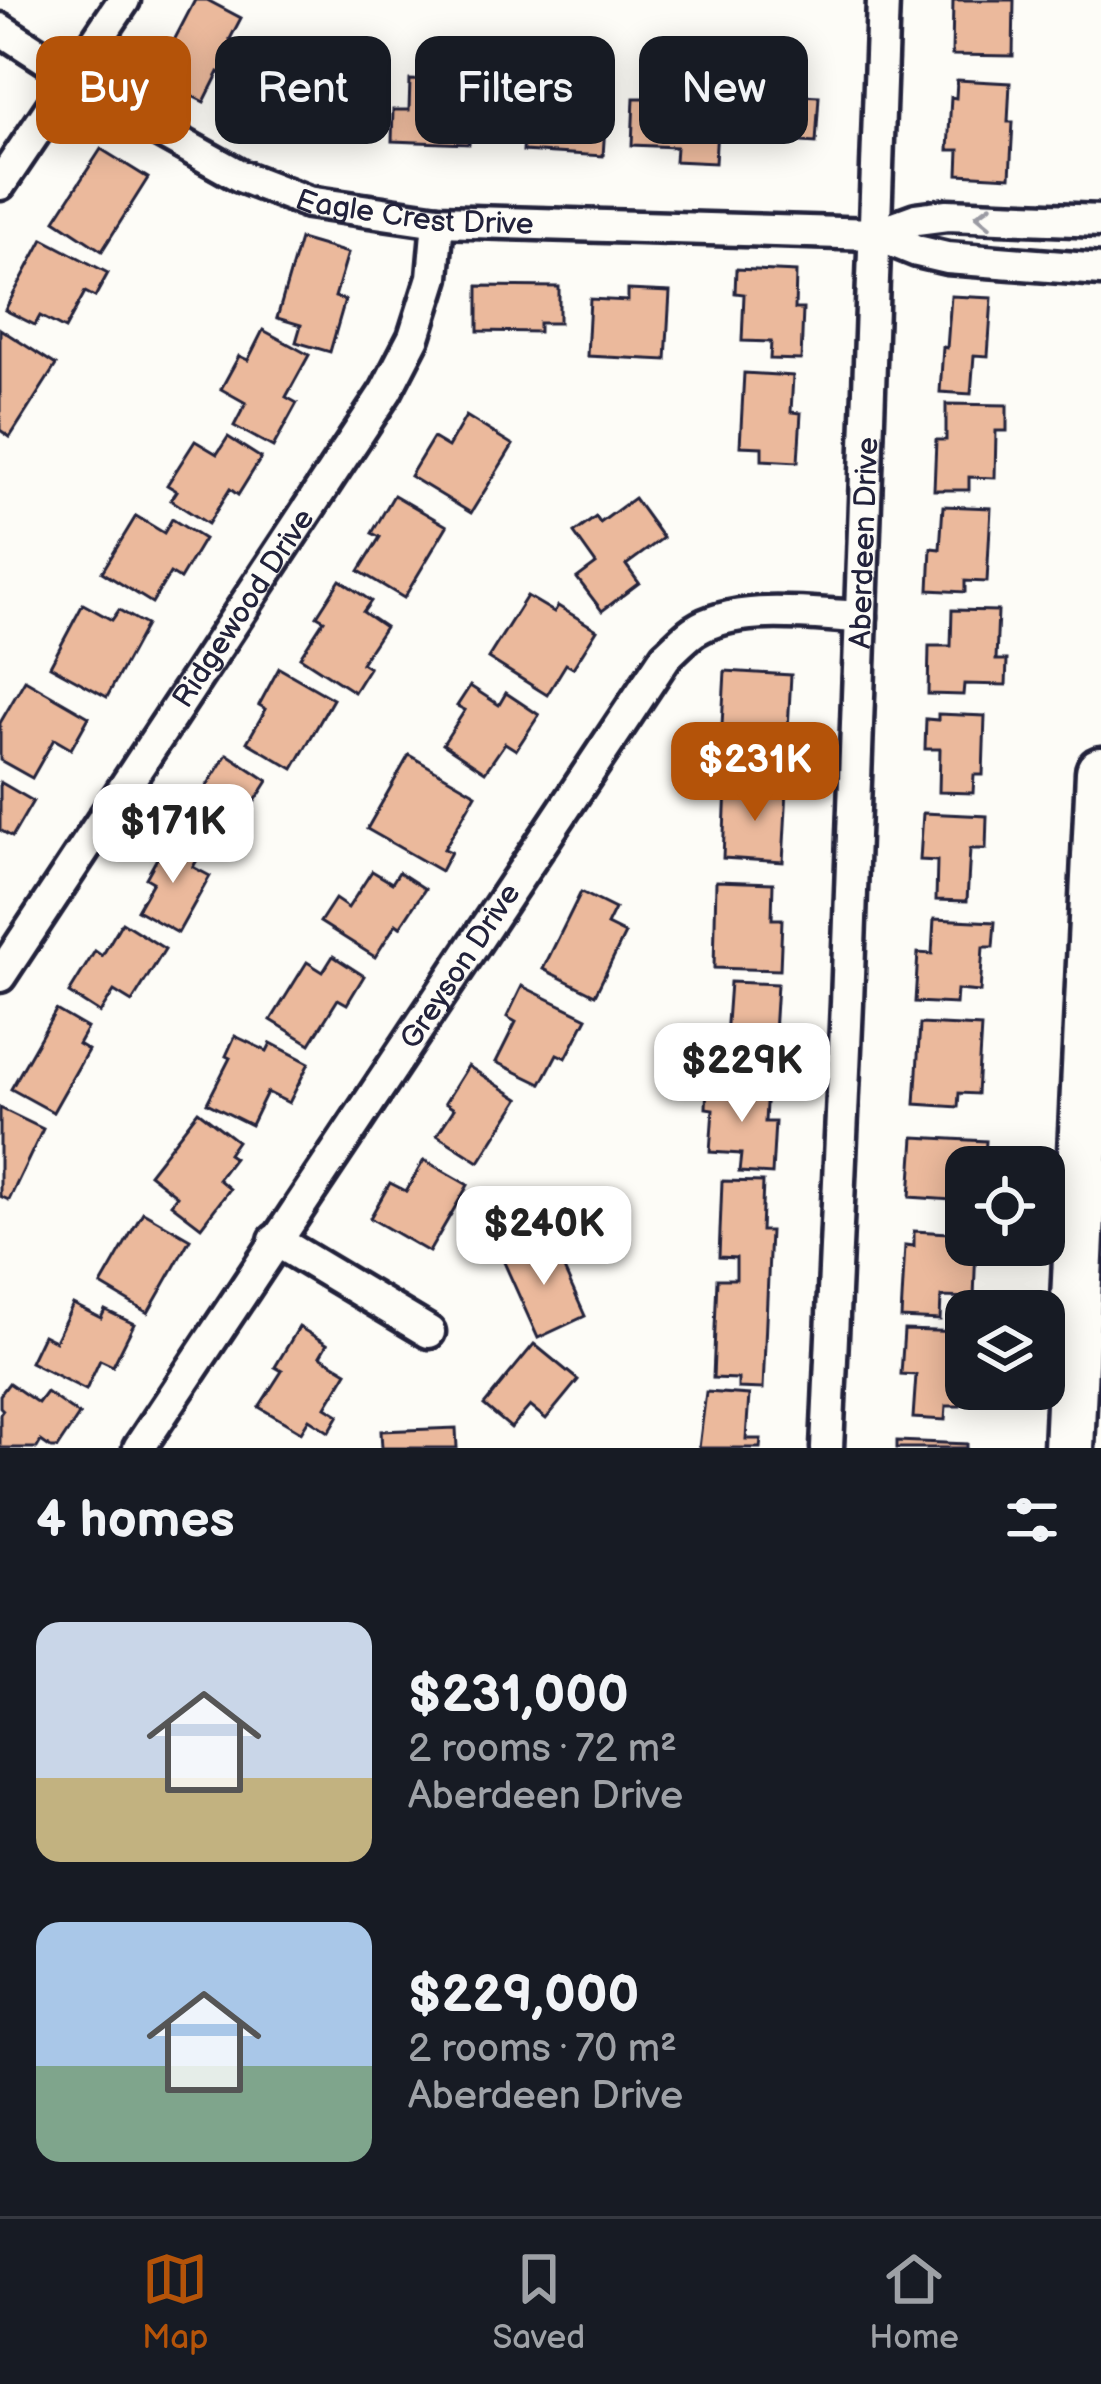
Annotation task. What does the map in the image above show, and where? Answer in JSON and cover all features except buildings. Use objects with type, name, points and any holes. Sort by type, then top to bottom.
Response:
[{"type":"main road","points":[[1069,1448],[1101,772]]},
{"type":"street","points":[[101,36],[124,0]]},
{"type":"street","name":"Aberdeen Drive","points":[[827,1448],[884,0]]},
{"type":"street","name":"Eagle Crest Drive","points":[[0,29],[36,52]]},
{"type":"street","points":[[0,184],[36,132]]},
{"type":"street","name":"Eagle Crest Drive","points":[[183,144],[240,176],[308,202],[438,221],[875,234],[947,258],[1101,270]]},
{"type":"street","name":"Eagle Crest Drive","points":[[875,234],[916,219],[947,215],[1101,221]]},
{"type":"street","name":"Ridgewood Drive","points":[[0,976],[386,391],[414,337],[427,297],[438,221]]},
{"type":"street","name":"Greyson Drive","points":[[139,1448],[666,656],[695,630],[727,619],[765,613],[861,617]]},
{"type":"street","points":[[275,1240],[429,1332]]}]
